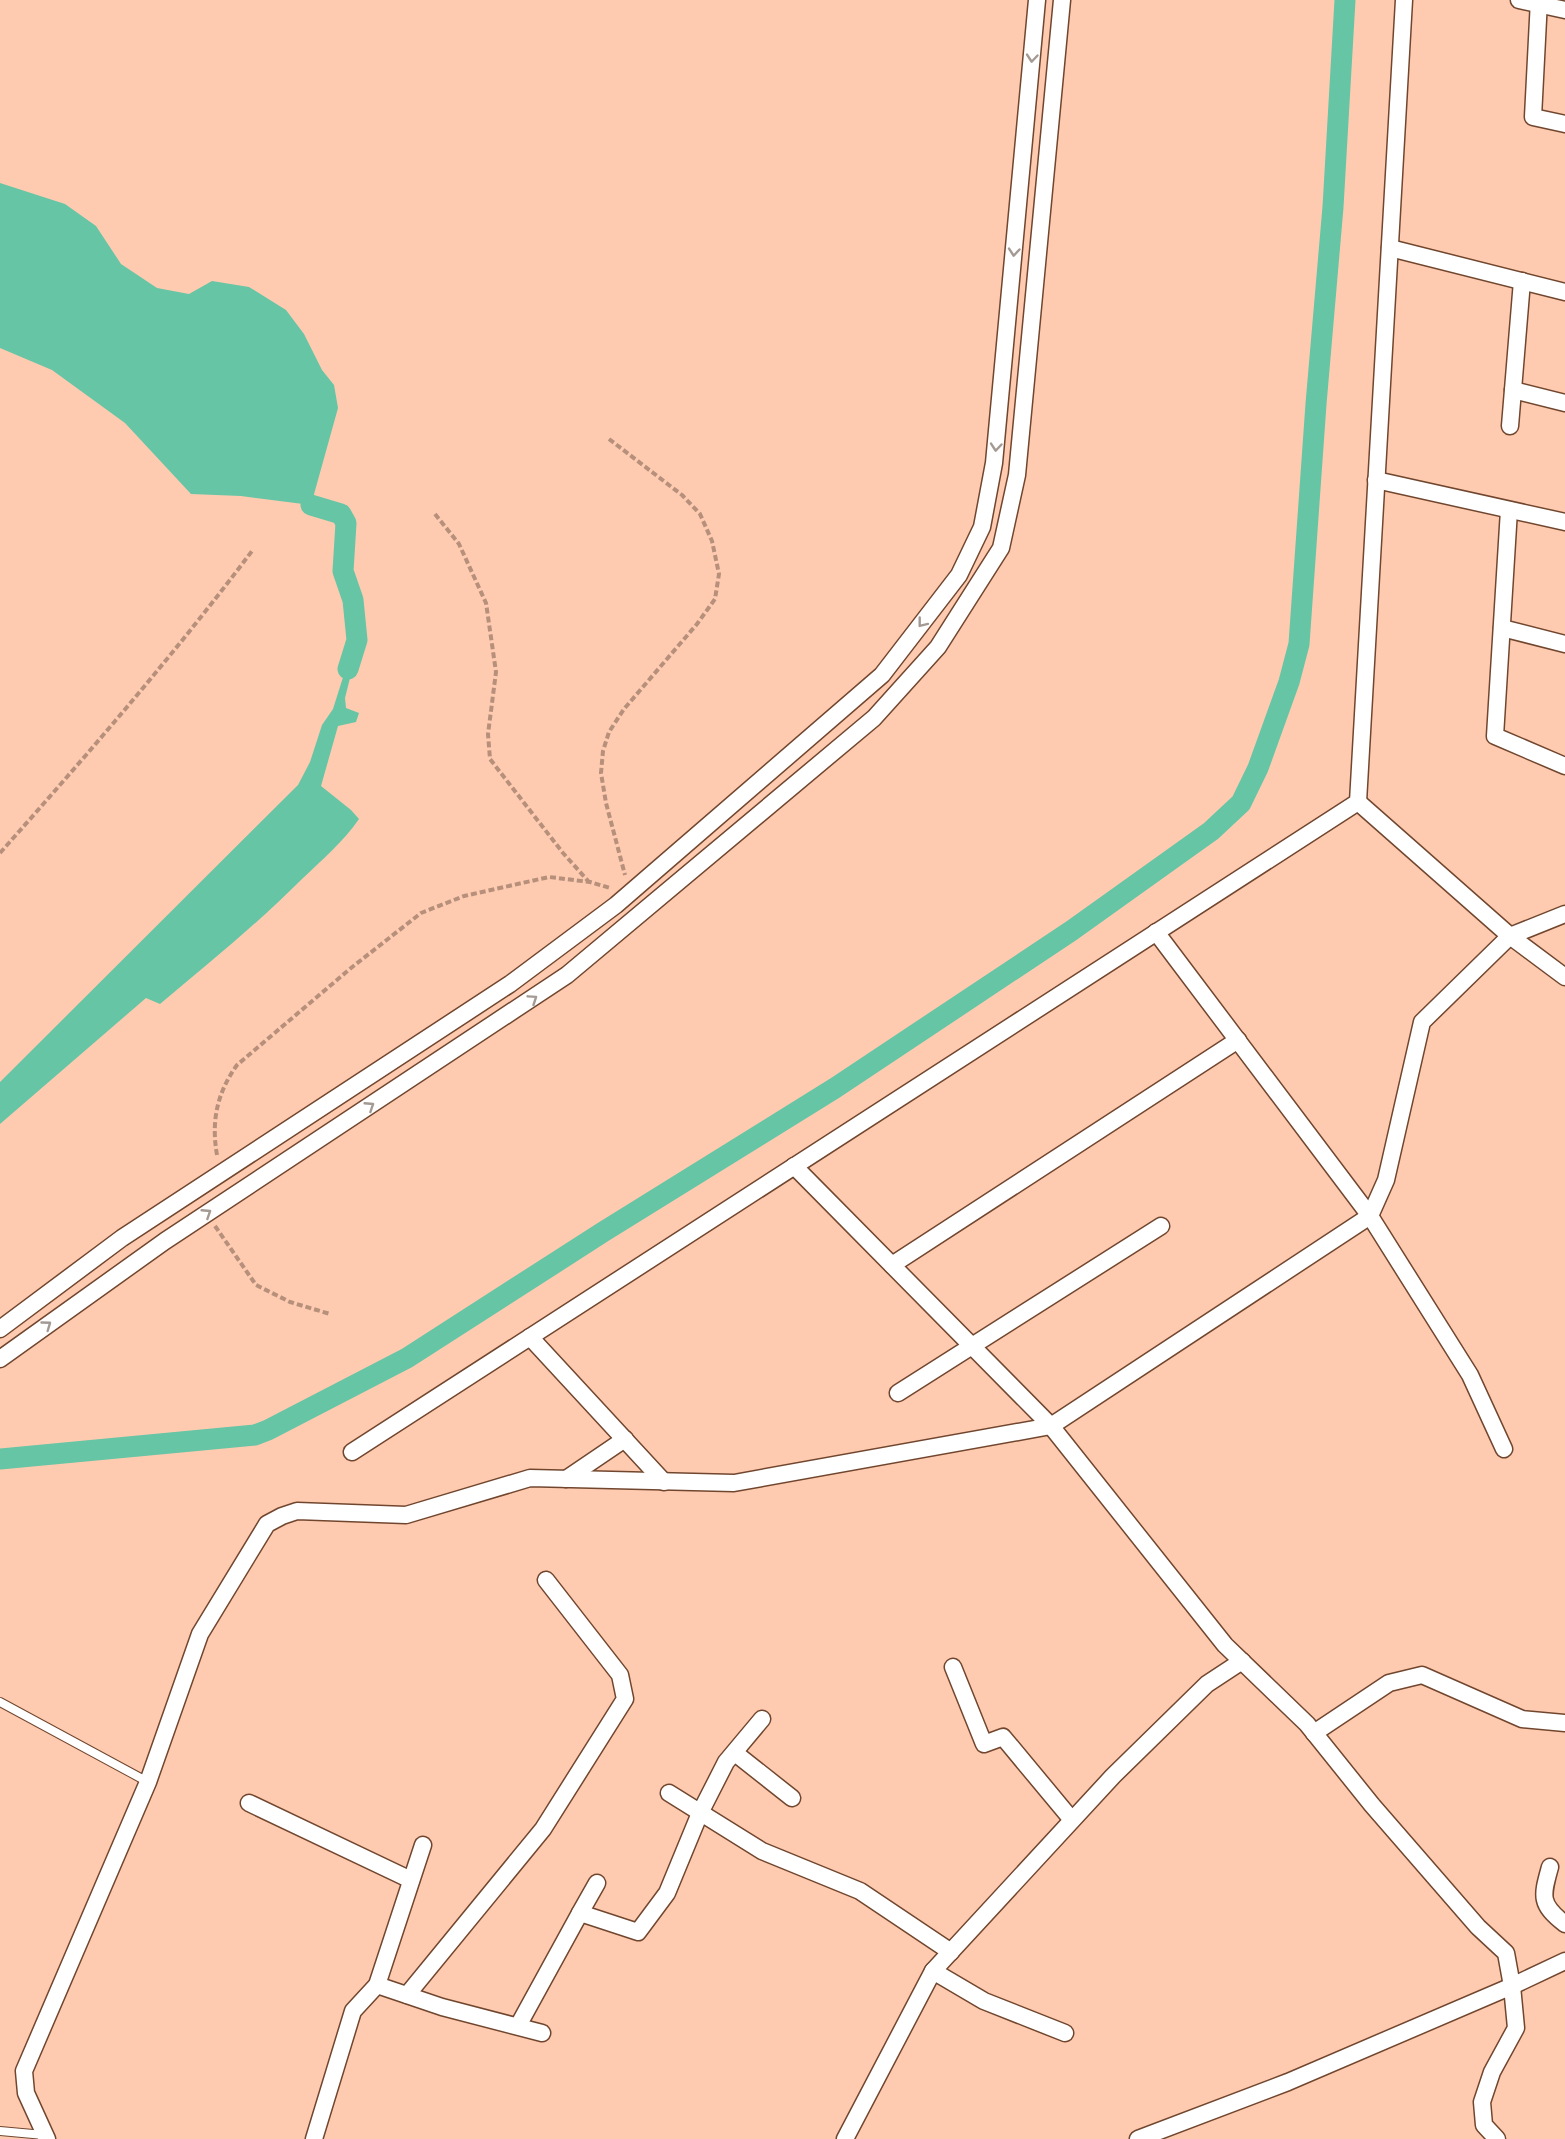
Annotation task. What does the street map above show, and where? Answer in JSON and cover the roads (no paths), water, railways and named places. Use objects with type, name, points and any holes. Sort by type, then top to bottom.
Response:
[{"type":"street","points":[[0,1329],[122,1238],[510,984],[629,893],[882,675],[959,575],[982,527],[994,463],[1037,0]]},
{"type":"street","points":[[0,1359],[165,1241],[567,975],[874,718],[938,647],[1001,548],[1017,475],[1062,0]]},
{"type":"street","points":[[1358,802],[1404,0]]},
{"type":"street","points":[[1520,0],[1539,2],[1565,10]]},
{"type":"street","points":[[1539,2],[1533,117],[1565,124]]},
{"type":"street","points":[[1390,248],[1565,292]]},
{"type":"street","points":[[1510,426],[1522,281]]},
{"type":"street","points":[[1513,390],[1565,404]]},
{"type":"street","points":[[1000,399],[1024,402]]},
{"type":"street","points":[[1376,480],[1565,522]]},
{"type":"street","points":[[1509,510],[1495,736],[1565,766]]},
{"type":"street","points":[[1502,628],[1565,644]]},
{"type":"street","points":[[352,1452],[1358,802]]},
{"type":"street","points":[[1358,802],[1510,936],[1565,977]]},
{"type":"street","points":[[629,893],[645,912]]},
{"type":"street","points":[[51,2138],[26,2093],[24,2071],[148,1782],[200,1634],[267,1524],[297,1511],[406,1515],[530,1478],[734,1483],[1051,1426],[1370,1216],[1386,1180],[1422,1022],[1510,936],[1565,914]]},
{"type":"street","points":[[1156,932],[1370,1216],[1470,1375],[1504,1449]]},
{"type":"street","points":[[892,1265],[1238,1040]]},
{"type":"street","points":[[794,1166],[1051,1426],[1225,1645],[1314,1733],[1372,1805],[1462,1909],[1506,1953],[1516,2028],[1492,2072],[1482,2102],[1484,2125],[1497,2139]]},
{"type":"street","points":[[220,1174],[235,1195]]},
{"type":"street","points":[[898,1393],[1161,1226]]},
{"type":"street","points":[[530,1337],[664,1482]]},
{"type":"street","points":[[566,1479],[625,1439]]},
{"type":"street","points":[[407,1995],[543,1829],[625,1699],[620,1675],[546,1580]]},
{"type":"street","points":[[846,2139],[933,1971],[1113,1776],[1207,1684],[1242,1661]]},
{"type":"street","points":[[953,1667],[984,1744],[1003,1737],[1072,1820]]},
{"type":"street","points":[[1314,1733],[1389,1683],[1422,1676],[1522,1719],[1565,1723]]},
{"type":"street","points":[[580,1913],[638,1932],[667,1893],[700,1813],[726,1762],[762,1719]]},
{"type":"street","points":[[735,1753],[792,1798]]},
{"type":"street","points":[[669,1793],[762,1851],[860,1891],[951,1952]]},
{"type":"street","points":[[249,1803],[411,1880]]},
{"type":"street","points":[[314,2139],[353,2011],[376,1985],[423,1845]]},
{"type":"street","points":[[1550,1867],[1543,1894],[1554,1916],[1565,1924]]},
{"type":"street","points":[[518,2025],[597,1884]]},
{"type":"street","points":[[1138,2139],[1288,2082],[1565,1961]]},
{"type":"street","points":[[933,1971],[984,2001],[1065,2033]]},
{"type":"street","points":[[376,1985],[442,2007],[542,2033]]},
{"type":"lane","points":[[0,1702],[148,1782]]},
{"type":"lane","points":[[0,2131],[51,2138]]},
{"type":"waterway","points":[[0,1459],[255,1435],[407,1358],[603,1232],[835,1088],[1071,931],[1211,831],[1241,803],[1258,768],[1289,682],[1299,644],[1333,207],[1345,0]]},
{"type":"waterway","points":[[311,505],[341,514],[346,523],[343,571],[353,600],[357,640],[348,669]]}]
